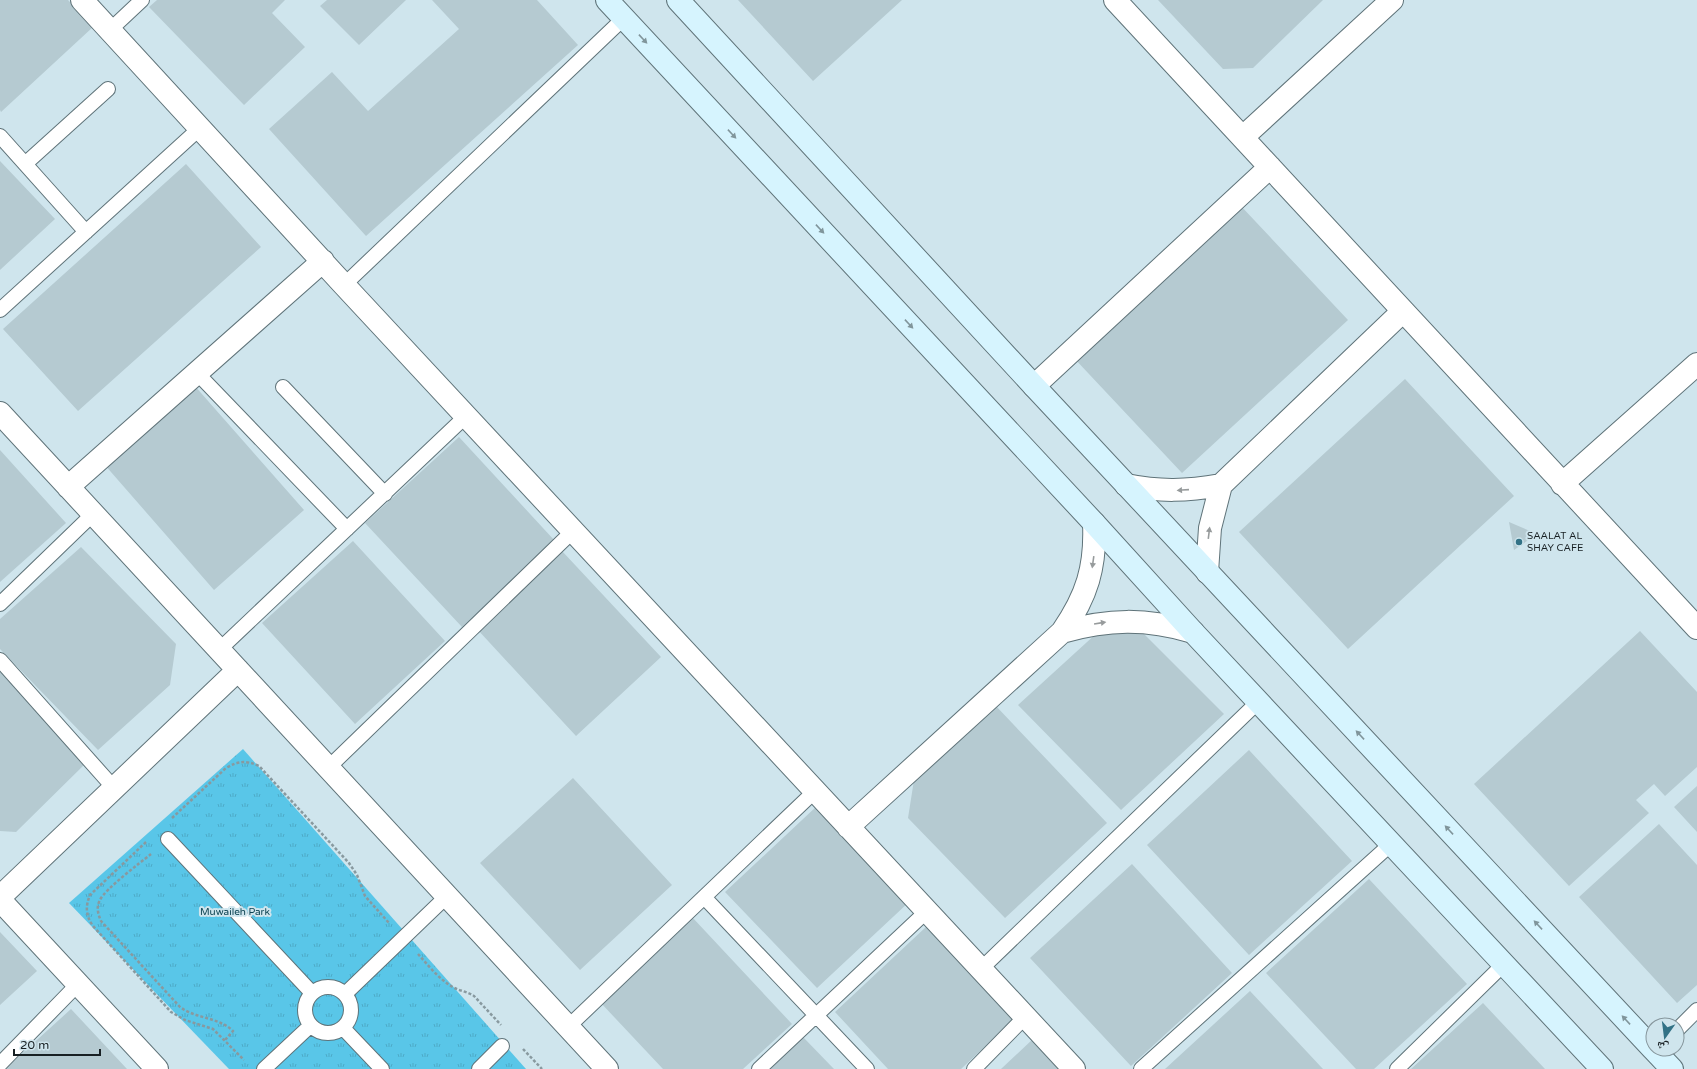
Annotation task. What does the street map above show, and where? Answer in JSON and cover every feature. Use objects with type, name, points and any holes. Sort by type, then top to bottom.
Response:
[{"type":"main road","points":[[607,0],[1094,523],[1192,632],[1602,1069]]},
{"type":"main road","points":[[678,0],[1126,485],[1645,1039]]},
{"type":"main road","points":[[1661,1057],[1672,1069]]},
{"type":"street","points":[[82,0],[572,531],[1074,1069]]},
{"type":"street","points":[[1115,0],[1243,137],[1402,312],[1697,628]]},
{"type":"street","points":[[1243,137],[1392,0]]},
{"type":"street","points":[[1034,386],[1270,167]]},
{"type":"street","points":[[68,488],[323,261]]},
{"type":"street","points":[[1207,572],[1210,528],[1221,485],[1402,312]]},
{"type":"street","points":[[1562,484],[1697,364]]},
{"type":"street","points":[[0,413],[446,897],[607,1069]]},
{"type":"street","points":[[1126,485],[1149,490],[1174,491],[1221,485]]},
{"type":"street","points":[[848,827],[1062,632],[1082,599],[1089,581],[1095,542],[1094,523]]},
{"type":"street","points":[[1062,632],[1105,622],[1127,621],[1149,622],[1192,632]]},
{"type":"street","points":[[157,1069],[0,899],[238,670]]},
{"type":"lane","points":[[110,30],[142,0]]},
{"type":"lane","points":[[344,285],[624,18]]},
{"type":"lane","points":[[25,164],[108,88]]},
{"type":"lane","points":[[0,310],[200,128]]},
{"type":"lane","points":[[0,136],[86,232]]},
{"type":"lane","points":[[197,373],[347,529]]},
{"type":"lane","points":[[283,387],[384,494]]},
{"type":"lane","points":[[218,650],[466,416]]},
{"type":"lane","points":[[0,604],[93,514]]},
{"type":"lane","points":[[328,768],[572,531]]},
{"type":"lane","points":[[0,660],[114,788]]},
{"type":"lane","points":[[981,969],[1258,702]]},
{"type":"lane","points":[[568,1027],[815,791]]},
{"type":"lane","points":[[164,835],[312,993]]},
{"type":"lane","points":[[1141,1069],[1392,844]]},
{"type":"lane","points":[[345,994],[446,897]]},
{"type":"lane","points":[[704,897],[867,1069]]},
{"type":"lane","points":[[759,1069],[927,911]]},
{"type":"lane","points":[[1397,1069],[1504,964]]},
{"type":"lane","points":[[0,1064],[78,984]]},
{"type":"lane","points":[[329,987],[338,989],[345,994],[350,1002],[351,1012],[349,1020],[343,1028],[336,1032],[327,1034],[317,1032],[310,1026],[304,1009],[306,1000],[312,993],[320,988],[329,987]]},
{"type":"lane","points":[[1685,1022],[1697,1010]]},
{"type":"lane","points":[[974,1069],[1026,1017]]},
{"type":"lane","points":[[264,1069],[310,1026]]},
{"type":"lane","points":[[343,1028],[382,1069]]},
{"type":"lane","points":[[479,1069],[502,1046]]},
{"type":"path","points":[[225,1040],[233,1031],[221,1023],[189,1013],[180,1008],[101,921],[97,906],[103,895],[164,835],[226,768],[233,763],[242,761],[250,762],[259,766],[349,863],[357,875],[368,901],[442,980],[452,987],[470,993],[474,996],[502,1026]]},
{"type":"path","points":[[164,835],[90,895],[87,904],[89,919],[93,926],[171,1012],[185,1020],[213,1030],[247,1063]]},
{"type":"path","points":[[522,1048],[542,1069]]},
{"type":"green space","name":"Muwaileh Park","points":[[243,749],[526,1069],[229,1069],[69,903]]},
{"type":"building","points":[[0,0],[68,0],[93,27],[1,112],[0,110]]},
{"type":"building","points":[[157,0],[285,0],[272,13],[305,47],[244,105],[149,7]]},
{"type":"building","points":[[327,0],[406,0],[359,45],[320,6]]},
{"type":"building","points":[[432,0],[537,0],[578,45],[366,236],[269,129],[332,72],[368,111],[459,29]]},
{"type":"building","points":[[738,0],[902,0],[813,81]]},
{"type":"building","points":[[1158,0],[1323,0],[1253,68],[1223,69]]},
{"type":"building","points":[[0,161],[55,219],[0,270]]},
{"type":"building","points":[[186,164],[261,247],[78,411],[3,329]]},
{"type":"building","points":[[1239,204],[1348,320],[1182,473],[1073,357]]},
{"type":"building","points":[[1405,379],[1514,496],[1348,649],[1239,532]]},
{"type":"building","points":[[194,385],[304,510],[214,590],[104,464]]},
{"type":"building","points":[[459,437],[555,541],[462,627],[365,523]]},
{"type":"building","points":[[0,450],[66,523],[0,582]]},
{"type":"building","name":"SAALAT AL SHAY CAFE","points":[[1509,522],[1537,534],[1514,550]]},
{"type":"building","points":[[353,541],[445,641],[355,724],[262,623]]},
{"type":"building","points":[[81,547],[176,644],[170,685],[98,750],[0,649],[0,619]]},
{"type":"building","points":[[562,551],[661,657],[576,736],[477,629]]},
{"type":"building","points":[[1640,631],[1697,692],[1697,767],[1665,796],[1654,784],[1636,800],[1649,813],[1569,886],[1474,784]]},
{"type":"building","points":[[1098,632],[1142,632],[1224,714],[1121,810],[1018,705]]},
{"type":"building","points":[[0,667],[86,763],[16,832],[0,831]]},
{"type":"building","points":[[995,705],[1107,823],[1005,918],[908,818],[914,780]]},
{"type":"building","points":[[1249,750],[1352,861],[1249,955],[1147,845]]},
{"type":"building","points":[[573,778],[672,885],[580,970],[480,863]]},
{"type":"building","points":[[1697,786],[1697,832],[1674,807]]},
{"type":"building","points":[[818,805],[909,902],[817,988],[725,892]]},
{"type":"building","points":[[1659,824],[1697,865],[1697,985],[1677,1003],[1579,897]]},
{"type":"building","points":[[1132,864],[1232,973],[1131,1066],[1030,958]]},
{"type":"building","points":[[1369,879],[1467,984],[1374,1069],[1356,1069],[1266,973]]},
{"type":"building","points":[[692,917],[792,1024],[743,1069],[663,1069],[600,1002]]},
{"type":"building","points":[[927,926],[1015,1019],[961,1069],[888,1069],[835,1012]]},
{"type":"building","points":[[0,932],[37,971],[0,1005]]},
{"type":"building","points":[[1250,991],[1323,1069],[1165,1069]]},
{"type":"building","points":[[1483,1003],[1545,1069],[1411,1069]]},
{"type":"building","points":[[71,1009],[127,1069],[5,1069]]},
{"type":"building","points":[[803,1037],[834,1069],[769,1069]]},
{"type":"building","points":[[1034,1038],[1063,1069],[1001,1069]]},
{"type":"place","name":"SAALAT AL SHAY CAFE","points":[[1519,542]]}]
